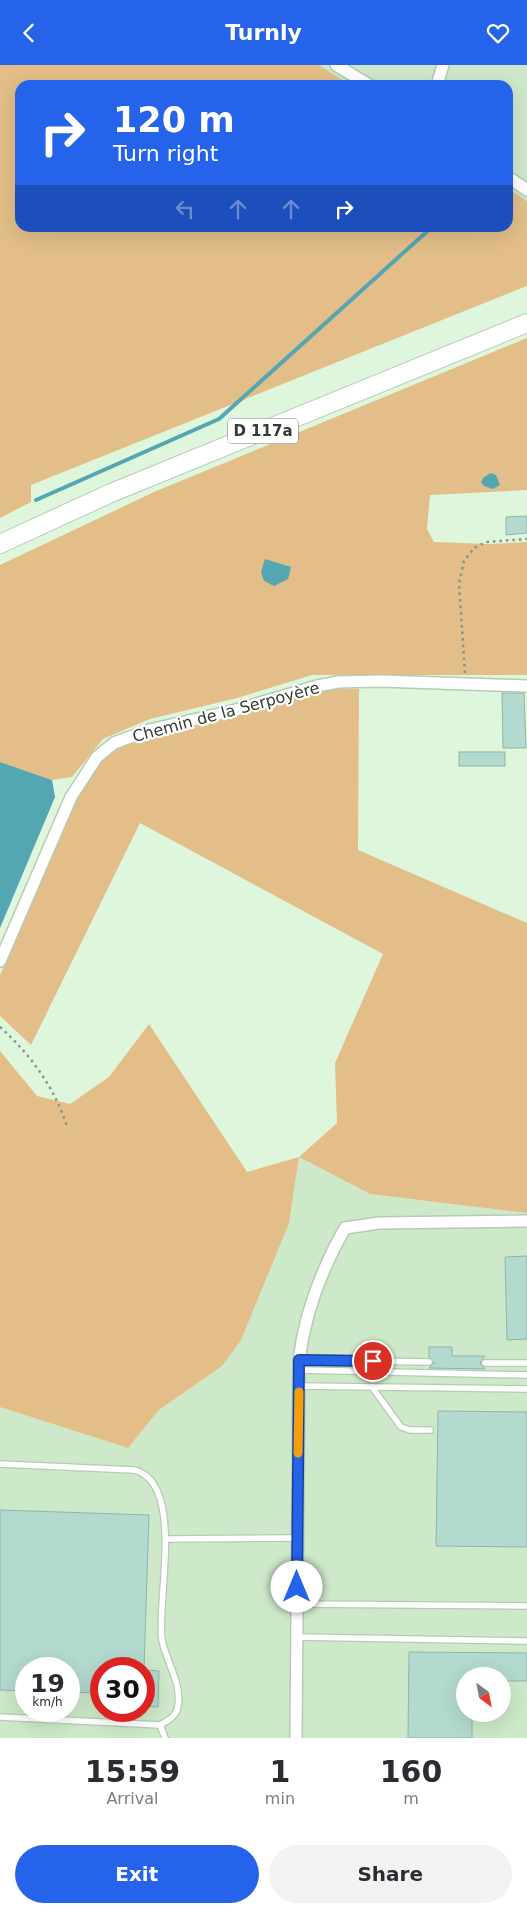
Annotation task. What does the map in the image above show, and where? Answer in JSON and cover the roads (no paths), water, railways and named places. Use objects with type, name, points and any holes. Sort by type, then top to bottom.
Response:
[{"type":"main road","name":"D 117a","points":[[0,544],[111,493],[527,323]]},
{"type":"street","points":[[336,65],[361,80]]},
{"type":"street","points":[[438,80],[443,65]]},
{"type":"street","points":[[513,180],[527,190]]},
{"type":"street","name":"Chemin de la Serpoyère","points":[[0,961],[71,797],[97,757],[114,743],[150,730],[236,710],[317,686],[338,682],[380,681],[527,685]]},
{"type":"street","points":[[296,1738],[299,1365],[302,1332],[314,1290],[331,1253],[346,1228],[379,1223],[527,1221]]},
{"type":"lane","points":[[299,1365],[429,1362]]},
{"type":"lane","points":[[485,1363],[527,1363]]},
{"type":"lane","points":[[299,1365],[527,1375]]},
{"type":"lane","points":[[299,1386],[527,1389]]},
{"type":"lane","points":[[372,1387],[401,1427],[410,1430],[430,1431]]},
{"type":"lane","points":[[0,1464],[140,1471],[151,1482],[160,1498],[167,1539],[162,1639],[173,1672],[178,1698],[177,1710],[173,1718],[160,1725],[0,1717]]},
{"type":"lane","points":[[167,1539],[297,1537]]},
{"type":"lane","points":[[297,1604],[527,1606]]},
{"type":"lane","points":[[297,1637],[527,1641]]},
{"type":"lane","points":[[160,1725],[165,1738]]},
{"type":"water","points":[[491,473],[496,475],[500,485],[493,489],[484,486],[481,482],[484,477]]},
{"type":"water","points":[[265,559],[291,567],[288,579],[274,586],[264,581],[261,572]]},
{"type":"water","points":[[0,762],[52,780],[55,797],[0,928]]},
{"type":"waterway","points":[[36,500],[219,419],[426,232]]}]
